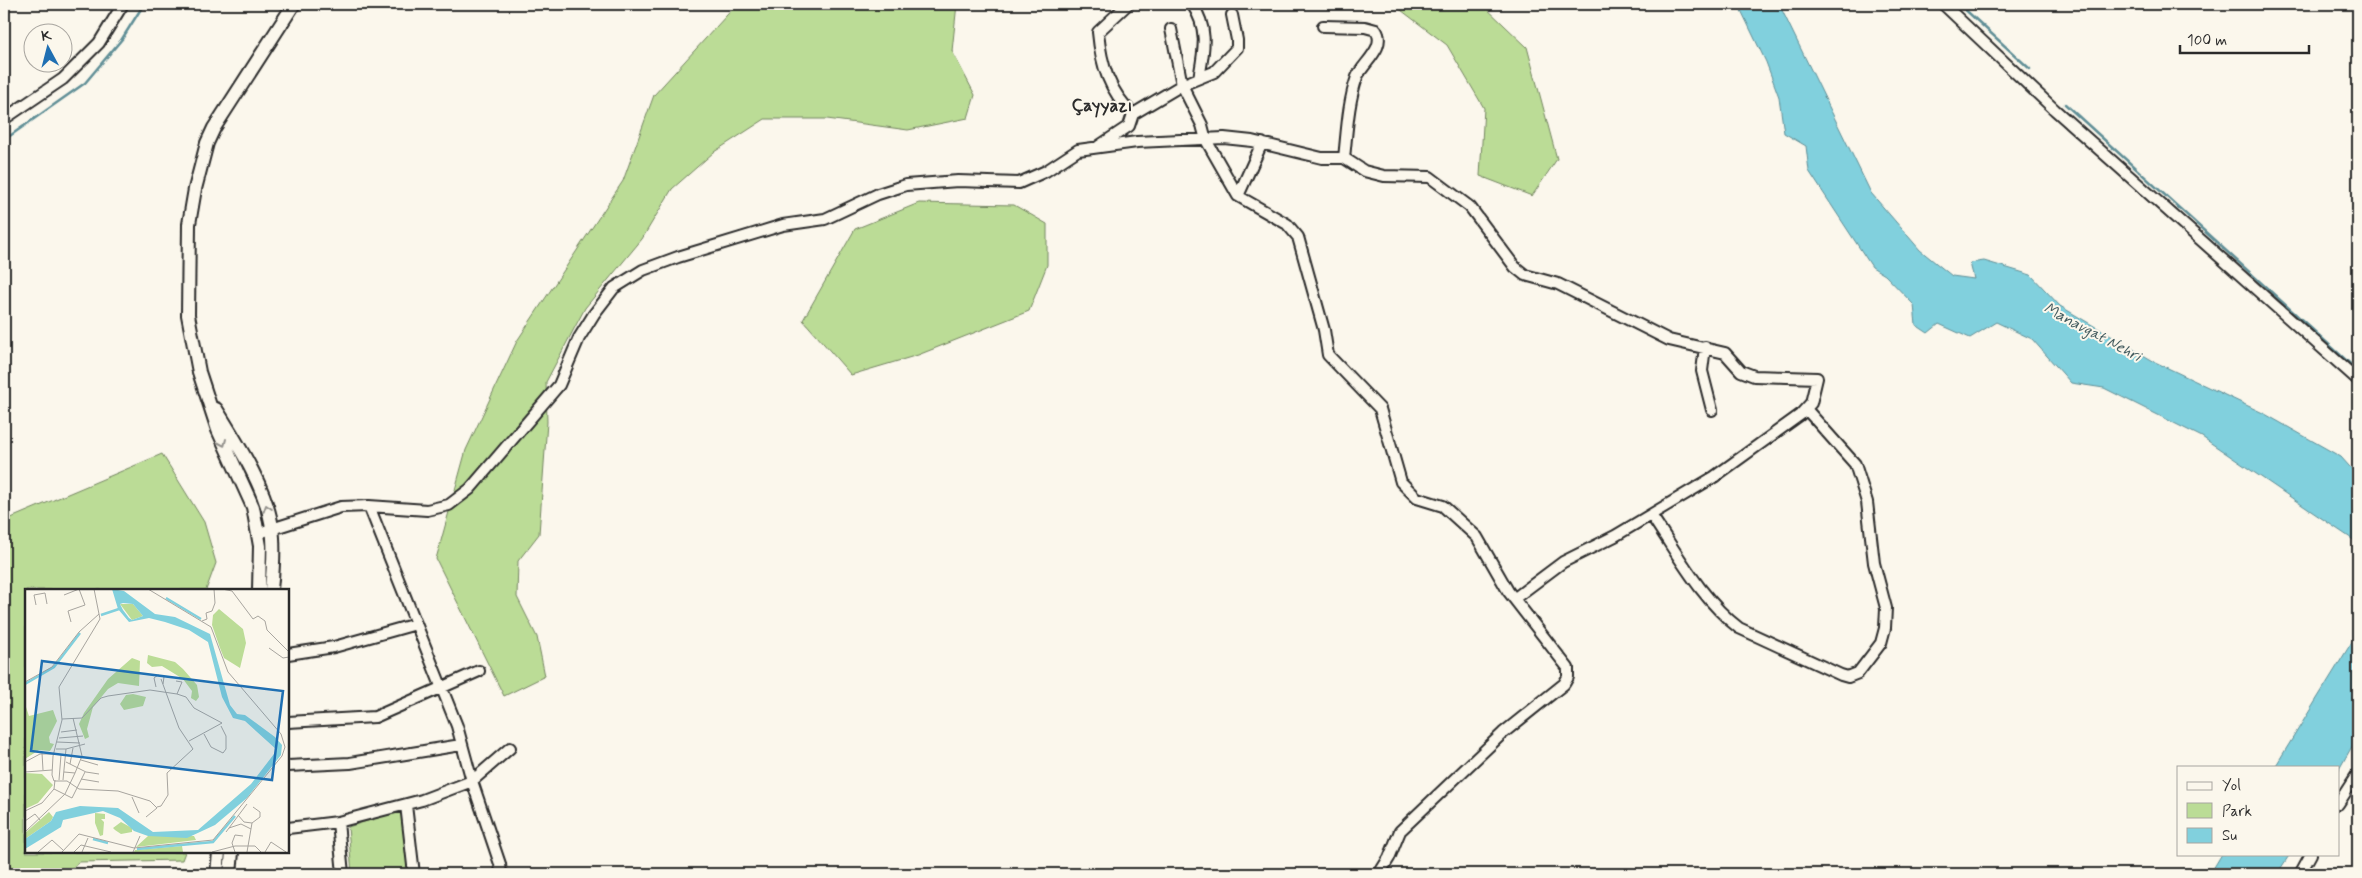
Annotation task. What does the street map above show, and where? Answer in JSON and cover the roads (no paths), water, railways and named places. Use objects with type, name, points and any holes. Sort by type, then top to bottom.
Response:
[{"type":"street","points":[[4,119],[63,79],[99,43],[123,4]]},
{"type":"street","points":[[259,589],[259,533],[253,507],[218,430],[199,372],[188,315],[188,256],[194,189],[207,143],[214,128],[294,4]]},
{"type":"street","points":[[1128,4],[1098,32],[1101,59],[1105,72],[1133,114]]},
{"type":"street","points":[[1192,4],[1204,28],[1204,52],[1199,78]]},
{"type":"street","points":[[1943,4],[2055,110],[2358,380]]},
{"type":"street","points":[[1096,148],[1129,126],[1133,114],[1182,85],[1214,72],[1237,48],[1232,15]]},
{"type":"street","points":[[1323,26],[1365,27],[1376,30],[1379,34],[1379,41],[1373,54],[1358,76],[1348,114],[1344,158]]},
{"type":"street","points":[[1171,29],[1182,85],[1202,125],[1206,140],[1238,196],[1287,224],[1298,237],[1324,330],[1328,355],[1380,408],[1401,482],[1417,498],[1443,506],[1477,537],[1515,598],[1568,668],[1568,676],[1564,684],[1503,733],[1400,831],[1389,858],[1379,874]]},
{"type":"street","points":[[259,533],[341,507],[369,506],[427,510],[449,505],[470,489],[559,385],[579,338],[614,288],[643,270],[678,257],[775,228],[825,219],[878,194],[906,184],[958,181],[1019,183],[1046,171],[1078,150],[1137,142],[1224,138],[1262,143],[1322,158],[1344,158],[1364,171],[1384,176],[1430,177],[1470,207],[1515,267],[1525,275],[1558,284],[1669,340],[1725,353],[1742,372],[1754,376],[1816,378],[1811,403],[1806,409],[1714,477],[1651,515],[1563,562],[1515,598]]},
{"type":"street","points":[[1238,196],[1262,143]]},
{"type":"street","points":[[1705,347],[1702,372],[1712,410]]},
{"type":"street","points":[[208,397],[248,466],[267,505],[273,529],[271,589]]},
{"type":"street","points":[[1651,515],[1696,582],[1725,617],[1739,628],[1841,675],[1848,677],[1858,673],[1881,643],[1885,628],[1886,608],[1874,564],[1867,502],[1855,464],[1806,409]]},
{"type":"street","points":[[369,506],[457,726],[461,745],[500,864],[501,874]]},
{"type":"street","points":[[289,654],[334,647],[416,624]]},
{"type":"street","points":[[289,722],[375,717],[479,671]]},
{"type":"street","points":[[289,766],[350,763],[461,745]]},
{"type":"street","points":[[289,828],[338,822],[406,805],[472,780],[510,748]]},
{"type":"street","points":[[2340,801],[2358,773]]},
{"type":"street","points":[[406,805],[414,874]]},
{"type":"street","points":[[338,822],[344,874]]},
{"type":"street","points":[[217,874],[219,853]]},
{"type":"street","points":[[230,874],[232,853]]},
{"type":"street","points":[[2300,874],[2309,856]]},
{"type":"water","name":"Manavgat Nehri","points":[[1738,4],[1779,4],[1871,193],[1920,250],[1952,276],[1974,279],[1970,263],[1984,261],[2031,275],[2060,306],[2155,362],[2265,414],[2341,457],[2358,476],[2358,543],[2202,437],[2104,388],[2071,383],[2032,339],[1996,322],[1970,338],[1939,324],[1928,333],[1916,325],[1914,305],[1885,275],[1872,267],[1809,171],[1806,146],[1784,133],[1779,97],[1766,62]]},
{"type":"water","points":[[2358,632],[2358,736],[2340,768],[2276,766]]},
{"type":"water","points":[[2221,856],[2289,856],[2277,874],[2210,874]]},
{"type":"waterway","points":[[4,140],[85,83],[122,39],[144,4]]},
{"type":"waterway","points":[[1959,4],[2030,69]]},
{"type":"waterway","points":[[2065,104],[2358,371]]},
{"type":"district","name":"Çayyazı","points":[[1102,105]]}]
